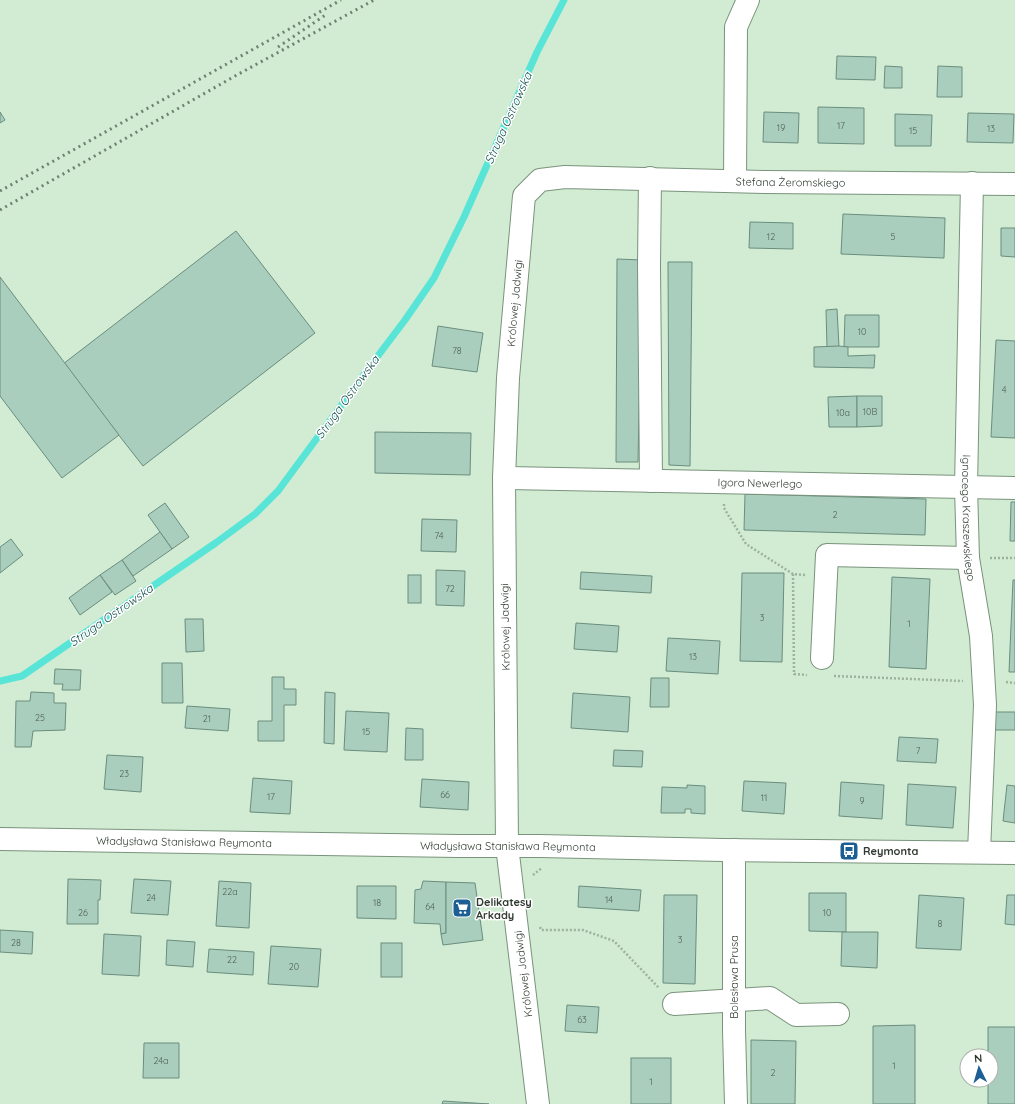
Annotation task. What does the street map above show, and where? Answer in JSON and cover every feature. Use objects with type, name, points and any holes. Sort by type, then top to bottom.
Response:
[{"type":"street","points":[[735,181],[736,27],[748,0]]},
{"type":"street","name":"Stefana Żeromskiego","points":[[565,177],[735,181],[1015,184]]},
{"type":"street","name":"Królowej Jadwigi","points":[[538,1104],[507,846],[504,478],[508,378],[524,196],[540,180],[565,177]]},
{"type":"street","points":[[650,178],[651,481]]},
{"type":"street","name":"Ignacego Kraszewskiego","points":[[972,183],[966,487],[968,558],[981,636],[985,705],[979,852]]},
{"type":"street","name":"Igora Newerlego","points":[[504,478],[1015,488]]},
{"type":"street","points":[[822,670],[827,555],[968,558]]},
{"type":"street","name":"Władysława Stanisława Reymonta","points":[[0,840],[1015,853]]},
{"type":"street","name":"Bolesława Prusa","points":[[734,850],[736,1104]]},
{"type":"street","points":[[674,1004],[770,998],[796,1015],[838,1014]]},
{"type":"path","points":[[723,482],[724,508],[746,544],[793,574],[826,576]]},
{"type":"path","points":[[793,574],[794,674],[822,670],[1015,682]]},
{"type":"path","points":[[533,875],[543,868]]},
{"type":"path","points":[[540,922],[541,930],[583,930],[614,941],[674,1004]]},
{"type":"building","points":[[837,56],[876,57],[875,80],[836,79]]},
{"type":"building","points":[[885,66],[902,67],[902,88],[884,88]]},
{"type":"building","points":[[938,66],[962,67],[962,97],[937,97]]},
{"type":"building","points":[[818,107],[864,108],[864,144],[818,143]]},
{"type":"building","points":[[0,112],[5,120],[0,123]]},
{"type":"building","points":[[764,112],[799,113],[798,143],[763,142]]},
{"type":"building","points":[[968,113],[1014,114],[1013,143],[967,142]]},
{"type":"building","points":[[895,114],[932,115],[931,146],[895,146]]},
{"type":"building","points":[[843,214],[945,218],[944,258],[841,254]]},
{"type":"building","points":[[750,222],[793,223],[793,249],[749,248]]},
{"type":"building","points":[[1001,228],[1015,228],[1015,257],[1001,256]]},
{"type":"building","points":[[236,231],[315,333],[143,466],[63,364]]},
{"type":"building","points":[[617,259],[642,260],[638,462],[616,462]]},
{"type":"building","points":[[668,262],[692,262],[690,466],[669,465]]},
{"type":"building","points":[[0,277],[119,435],[62,478],[0,396]]},
{"type":"building","points":[[837,309],[839,347],[827,347],[826,310]]},
{"type":"building","points":[[845,315],[879,315],[879,347],[844,347]]},
{"type":"building","points":[[438,326],[483,333],[477,372],[432,366]]},
{"type":"building","points":[[996,340],[1015,341],[1015,438],[991,437]]},
{"type":"building","points":[[814,347],[848,347],[848,356],[875,355],[874,368],[814,367]]},
{"type":"building","points":[[857,396],[857,427],[829,427],[828,397]]},
{"type":"building","points":[[857,396],[882,396],[882,426],[857,427]]},
{"type":"building","points":[[375,432],[471,433],[470,475],[375,473]]},
{"type":"building","points":[[745,494],[926,499],[925,535],[744,530]]},
{"type":"building","points":[[1011,502],[1015,502],[1015,541],[1010,541]]},
{"type":"building","points":[[165,503],[189,537],[172,549],[148,515]]},
{"type":"building","points":[[422,519],[457,520],[456,552],[421,551]]},
{"type":"building","points":[[160,532],[172,549],[133,576],[122,560]]},
{"type":"building","points":[[11,539],[23,555],[0,573],[0,547]]},
{"type":"building","points":[[122,560],[136,581],[115,595],[100,575]]},
{"type":"building","points":[[436,570],[465,571],[464,606],[436,605]]},
{"type":"building","points":[[581,572],[652,576],[651,593],[580,589]]},
{"type":"building","points":[[742,573],[784,573],[782,662],[740,661]]},
{"type":"building","points":[[100,575],[112,592],[80,615],[69,598]]},
{"type":"building","points":[[408,575],[421,575],[421,603],[408,603]]},
{"type":"building","points":[[892,577],[930,579],[926,669],[889,667]]},
{"type":"building","points":[[1013,580],[1015,580],[1015,672],[1009,672]]},
{"type":"building","points":[[185,619],[203,619],[204,651],[186,652]]},
{"type":"building","points":[[576,623],[619,626],[617,652],[574,649]]},
{"type":"building","points":[[668,638],[720,641],[718,674],[666,671]]},
{"type":"building","points":[[162,663],[182,663],[183,703],[162,703]]},
{"type":"building","points":[[55,669],[81,670],[80,690],[62,690],[63,684],[54,684]]},
{"type":"building","points":[[272,677],[284,677],[284,689],[296,689],[296,705],[284,705],[284,741],[258,741],[258,721],[272,721]]},
{"type":"building","points":[[651,678],[669,678],[669,707],[650,707]]},
{"type":"building","points":[[31,692],[54,693],[54,703],[66,703],[65,730],[33,731],[31,747],[15,747],[16,701],[30,701]]},
{"type":"building","points":[[325,692],[335,693],[334,744],[324,743]]},
{"type":"building","points":[[573,693],[630,697],[628,732],[571,728]]},
{"type":"building","points":[[187,706],[230,709],[228,731],[185,728]]},
{"type":"building","points":[[346,711],[389,713],[387,752],[344,750]]},
{"type":"building","points":[[994,712],[1015,712],[1015,730],[994,730]]},
{"type":"building","points":[[406,728],[423,729],[423,760],[405,760]]},
{"type":"building","points":[[899,737],[938,739],[936,763],[897,761]]},
{"type":"building","points":[[614,750],[643,751],[642,767],[613,766]]},
{"type":"building","points":[[107,755],[143,757],[141,792],[104,789]]},
{"type":"building","points":[[253,778],[292,781],[290,814],[250,812]]},
{"type":"building","points":[[422,779],[469,782],[468,810],[420,807]]},
{"type":"building","points":[[744,781],[786,783],[784,814],[742,811]]},
{"type":"building","points":[[841,782],[884,785],[882,819],[839,816]]},
{"type":"building","points":[[908,784],[956,787],[953,828],[906,825]]},
{"type":"building","points":[[687,785],[705,786],[705,814],[691,813],[691,809],[685,809],[685,813],[661,813],[662,787],[687,788]]},
{"type":"building","points":[[1007,785],[1015,786],[1015,823],[1003,821]]},
{"type":"building","points":[[68,879],[101,880],[100,900],[98,900],[98,924],[67,924]]},
{"type":"building","points":[[134,879],[171,881],[168,915],[131,913]]},
{"type":"building","points":[[219,881],[251,883],[249,928],[216,926]]},
{"type":"building","points":[[423,881],[446,882],[446,933],[441,934],[440,924],[414,923],[415,890],[421,889]]},
{"type":"building","name":"Delikatesy Arkady","points":[[446,882],[475,883],[483,940],[443,945],[441,934],[446,933]]},
{"type":"building","points":[[357,886],[396,886],[396,919],[357,918]]},
{"type":"building","points":[[579,886],[641,890],[639,911],[578,907]]},
{"type":"building","points":[[809,893],[846,893],[846,932],[809,931]]},
{"type":"building","points":[[664,895],[697,895],[695,984],[663,983]]},
{"type":"building","points":[[919,895],[964,898],[961,950],[916,948]]},
{"type":"building","points":[[1007,895],[1015,895],[1015,925],[1005,924]]},
{"type":"building","points":[[0,930],[33,932],[32,954],[0,952]]},
{"type":"building","points":[[842,932],[878,932],[877,968],[841,966]]},
{"type":"building","points":[[104,934],[141,936],[139,976],[102,974]]},
{"type":"building","points":[[167,940],[195,942],[193,967],[166,965]]},
{"type":"building","points":[[381,943],[402,943],[402,977],[381,977]]},
{"type":"building","points":[[271,946],[321,949],[318,987],[268,984]]},
{"type":"building","points":[[209,949],[254,952],[253,975],[207,972]]},
{"type":"building","points":[[567,1005],[599,1007],[597,1033],[565,1031]]},
{"type":"building","points":[[915,1025],[915,1104],[873,1104],[873,1026]]},
{"type":"building","points":[[988,1027],[1015,1027],[1015,1104],[988,1104],[988,1088],[999,1088],[999,1048],[988,1048]]},
{"type":"building","points":[[751,1040],[796,1041],[795,1104],[751,1104]]},
{"type":"building","points":[[144,1043],[179,1043],[179,1078],[143,1078]]},
{"type":"building","points":[[631,1058],[671,1058],[671,1104],[631,1104]]},
{"type":"building","points":[[443,1101],[489,1104],[442,1104]]},
{"type":"waterway","name":"Struga Ostrowska","points":[[0,681],[22,676],[217,542],[255,514],[278,491],[405,320],[434,278],[464,217],[537,52],[564,0]]},
{"type":"railway","points":[[0,191],[341,0]]},
{"type":"railway","points":[[0,210],[235,76],[374,0]]},
{"type":"railway","points":[[278,47],[327,14]]},
{"type":"place","name":"Reymonta","points":[[849,851]]},
{"type":"place","name":"Delikatesy Arkady","points":[[462,908]]}]
